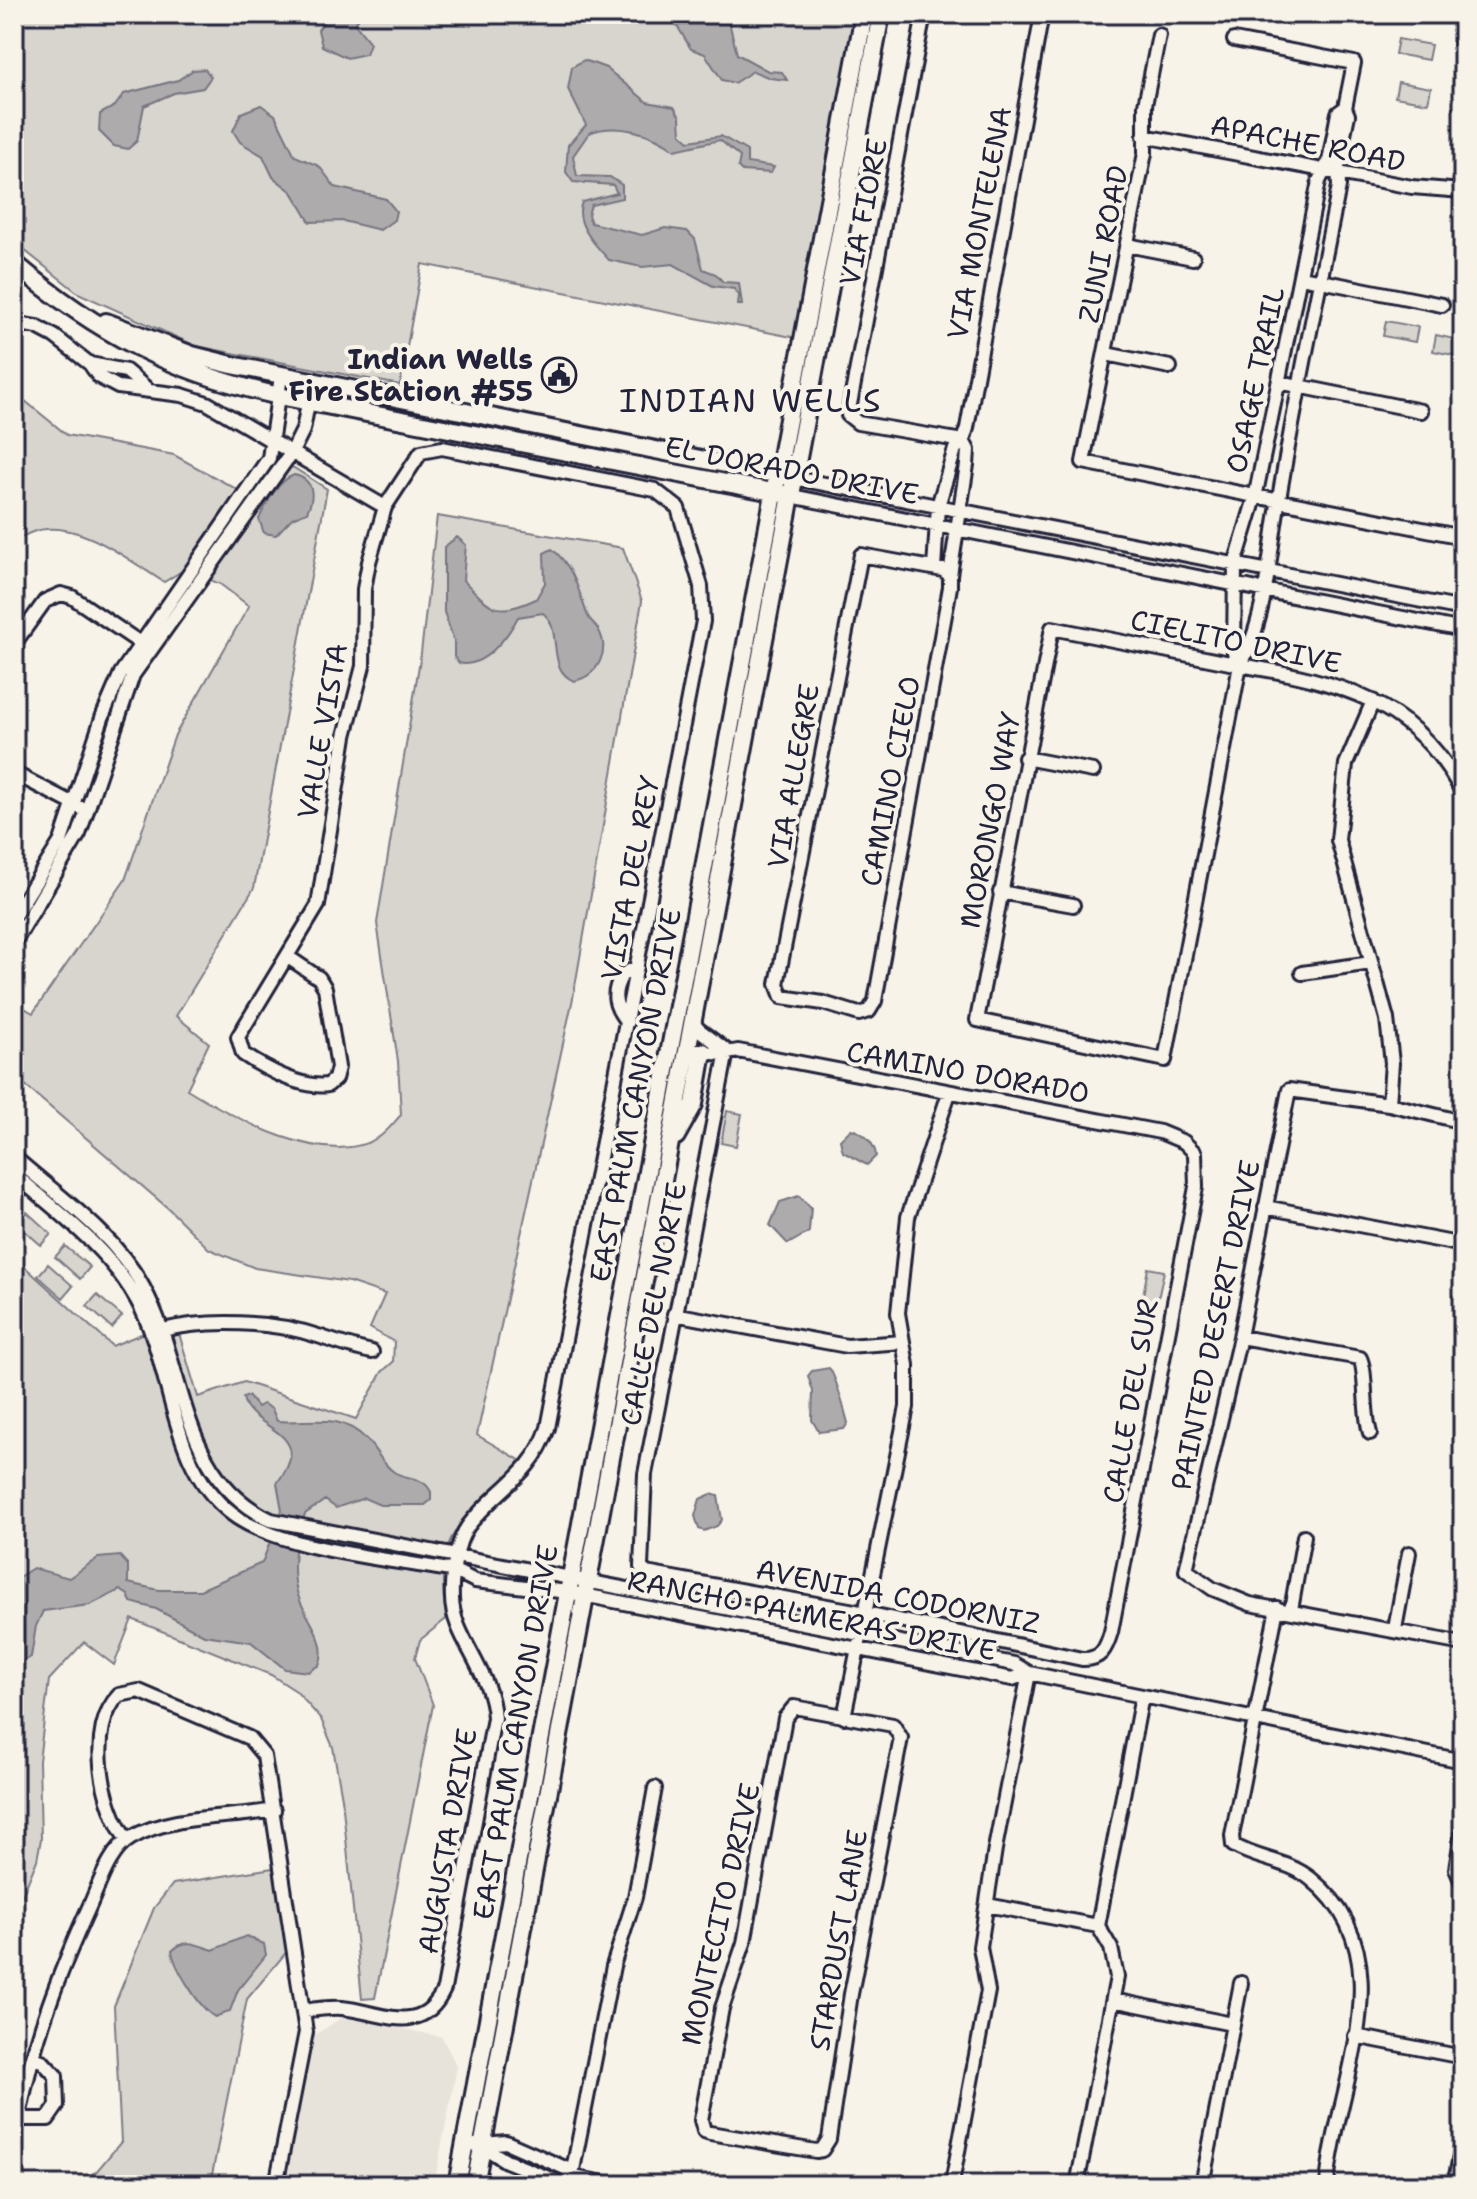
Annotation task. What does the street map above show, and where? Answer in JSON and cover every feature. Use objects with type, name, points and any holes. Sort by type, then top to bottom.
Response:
[{"type":"main road","name":"EAST PALM CANYON DRIVE","points":[[786,476],[864,14]]},
{"type":"main road","name":"EAST PALM CANYON DRIVE","points":[[577,1587],[668,1151],[694,1104],[687,1049],[782,494],[881,14]]},
{"type":"main road","name":"EL DORADO DRIVE","points":[[14,263],[115,338],[211,379],[279,396],[782,494]]},
{"type":"main road","name":"EL DORADO DRIVE","points":[[79,311],[192,355],[281,376],[786,476]]},
{"type":"main road","points":[[549,449],[553,430]]},
{"type":"main road","points":[[615,462],[618,443]]},
{"type":"main road","name":"EAST PALM CANYON DRIVE","points":[[475,2185],[474,2144],[577,1587],[687,1049],[782,494]]},
{"type":"main road","name":"EAST PALM CANYON DRIVE","points":[[457,2185],[474,2144]]},
{"type":"street","name":"VIA FIORE","points":[[924,14],[849,418],[858,423],[963,441]]},
{"type":"street","name":"VIA MONTELENA","points":[[935,562],[934,524],[948,469],[955,449],[963,441],[1042,14]]},
{"type":"street","name":"ZUNI ROAD","points":[[1159,35],[1145,105],[1145,153],[1083,462],[1255,498]]},
{"type":"street","name":"OSAGE TRAIL","points":[[977,1020],[1165,1060],[1240,665],[1249,651],[1270,571],[1278,502],[1321,281],[1354,63],[1234,40]]},
{"type":"street","name":"OSAGE TRAIL","points":[[1240,665],[1234,653],[1235,564],[1255,498],[1324,171],[1338,113],[1345,108]]},
{"type":"street","name":"APACHE ROAD","points":[[1144,136],[1324,171],[1441,191],[1463,191]]},
{"type":"street","points":[[1127,245],[1193,258]]},
{"type":"street","points":[[1301,277],[1442,305]]},
{"type":"street","points":[[14,323],[37,327],[90,364],[126,371],[146,388],[207,403],[385,507]]},
{"type":"street","points":[[1106,354],[1170,367]]},
{"type":"street","points":[[14,943],[73,848],[126,689],[145,647],[269,458],[281,376]]},
{"type":"street","points":[[14,916],[56,851],[75,805],[113,688],[292,452],[303,430],[312,382]]},
{"type":"street","points":[[1279,382],[1421,411]]},
{"type":"street","name":"VIA MONTELENA","points":[[955,558],[968,450],[963,441]]},
{"type":"street","name":"VISTA DEL REY","points":[[385,507],[421,452],[442,448],[655,490],[678,508],[701,586],[703,621],[548,1428],[540,1453],[466,1528],[458,1555]]},
{"type":"street","points":[[948,469],[966,471]]},
{"type":"street","name":"EL DORADO DRIVE","points":[[786,476],[1463,609]]},
{"type":"street","name":"EL DORADO DRIVE","points":[[782,494],[1463,630]]},
{"type":"street","points":[[1255,498],[1463,537]]},
{"type":"street","name":"VALLE VISTA","points":[[288,957],[319,978],[325,988],[338,1067],[335,1079],[328,1085],[312,1084],[266,1067],[243,1054],[238,1042],[240,1029],[318,905],[345,736],[363,666],[364,589],[385,507]]},
{"type":"street","name":"VIA ALLEGRE","points":[[876,984],[875,1001],[864,1014],[789,999],[778,992],[777,984],[861,555],[935,562]]},
{"type":"street","points":[[950,581],[935,562],[955,558]]},
{"type":"street","name":"CAMINO CIELO","points":[[876,984],[955,558]]},
{"type":"street","points":[[14,644],[45,601],[61,594],[72,597],[145,647]]},
{"type":"street","name":"CIELITO DRIVE","points":[[1052,628],[1325,681],[1373,701],[1412,725],[1461,785]]},
{"type":"street","name":"MORONGO WAY","points":[[977,1020],[1052,628]]},
{"type":"street","points":[[1373,701],[1346,764],[1341,788],[1338,840],[1387,1019],[1392,1063],[1389,1104],[1463,1122]]},
{"type":"street","points":[[1025,758],[1093,771]]},
{"type":"street","points":[[14,773],[88,810]]},
{"type":"street","points":[[1000,892],[1073,905]]},
{"type":"street","points":[[1302,973],[1371,963]]},
{"type":"street","name":"CAMINO DORADO","points":[[692,1020],[698,1029],[727,1051],[1160,1132],[1184,1142],[1195,1153]]},
{"type":"street","name":"CAMINO DORADO","points":[[687,1049],[722,1054],[727,1051]]},
{"type":"street","name":"CALLE DEL NORTE","points":[[641,1567],[645,1474],[727,1051]]},
{"type":"street","name":"PAINTED DESERT DRIVE","points":[[1277,1608],[1250,1604],[1213,1589],[1186,1570],[1240,1337],[1289,1090],[1389,1104]]},
{"type":"street","points":[[844,1717],[907,1407],[898,1313],[908,1217],[949,1093]]},
{"type":"street","name":"CALLE DEL SUR","points":[[1099,1656],[1111,1632],[1196,1187],[1195,1153]]},
{"type":"street","points":[[14,1157],[83,1217],[127,1262],[143,1286],[163,1330],[194,1431],[212,1472],[221,1486],[269,1526]]},
{"type":"street","points":[[14,1174],[96,1245],[115,1267],[143,1313],[200,1478],[233,1515],[302,1535],[455,1571],[475,1581],[577,1587]]},
{"type":"street","points":[[1265,1207],[1463,1245]]},
{"type":"street","points":[[674,1314],[859,1347],[903,1342]]},
{"type":"street","points":[[163,1330],[198,1321],[271,1328],[317,1335],[337,1344],[372,1352]]},
{"type":"street","points":[[1240,1337],[1360,1358],[1364,1368],[1363,1411],[1370,1433]]},
{"type":"street","points":[[302,1535],[458,1555],[577,1587]]},
{"type":"street","points":[[1291,1610],[1304,1536]]},
{"type":"street","points":[[1395,1629],[1409,1553]]},
{"type":"street","name":"AUGUSTA DRIVE","points":[[304,2011],[341,2008],[409,2018],[434,2007],[444,1989],[494,1718],[488,1680],[452,1605],[458,1555]]},
{"type":"street","name":"AVENIDA CODORNIZ","points":[[641,1567],[646,1573],[866,1613],[1082,1659],[1099,1656]]},
{"type":"street","name":"RANCHO PALMERAS DRIVE","points":[[577,1587],[1014,1664],[1029,1673],[1463,1761]]},
{"type":"street","name":"RANCHO PALMERAS DRIVE","points":[[577,1587],[1012,1679],[1029,1673]]},
{"type":"street","points":[[1327,2185],[1355,2036],[1361,1969],[1343,1917],[1311,1879],[1280,1862],[1233,1845],[1232,1836],[1277,1608],[1463,1644]]},
{"type":"street","points":[[953,2178],[988,1991],[980,1947],[1029,1673]]},
{"type":"street","points":[[127,1840],[109,1809],[101,1758],[110,1708],[119,1695],[132,1691],[249,1738],[264,1756],[304,2011],[304,2043],[276,2185]]},
{"type":"street","points":[[1077,2185],[1117,1977],[1111,1948],[1098,1926],[1142,1696]]},
{"type":"street","name":"MONTECITO DRIVE","points":[[759,2139],[710,2133],[702,2125],[722,2008],[744,1943],[785,1718],[794,1707],[844,1717]]},
{"type":"street","name":"STARDUST LANE","points":[[759,2139],[816,2151],[822,2150],[829,2139],[851,1994],[901,1738],[893,1725],[844,1717]]},
{"type":"street","points":[[572,2181],[613,1966],[635,1897],[655,1788]]},
{"type":"street","points":[[33,2058],[42,2061],[56,2076],[56,2113],[48,2119],[32,2120],[20,2116],[33,2058],[56,1979],[107,1867],[127,1840],[163,1826],[274,1810]]},
{"type":"street","points":[[1463,1827],[1456,1869],[1463,1885]]},
{"type":"street","points":[[987,1905],[1098,1926]]},
{"type":"street","points":[[1202,2185],[1241,1983]]},
{"type":"street","points":[[1113,2000],[1232,2024]]},
{"type":"street","points":[[1355,2036],[1463,2057]]},
{"type":"street","points":[[474,2144],[506,2142],[518,2146],[565,2168],[572,2181]]},
{"type":"street","points":[[1454,2185],[1463,2142]]},
{"type":"street","points":[[572,2181],[614,2185]]},
{"type":"shaded area","points":[[14,14],[857,14],[797,338],[422,264],[400,385],[196,346],[78,293],[14,242]]},
{"type":"shaded area","points":[[329,14],[361,14],[355,24],[370,43],[366,54],[347,58],[322,46],[318,30]]},
{"type":"shaded area","points":[[670,14],[727,14],[737,54],[768,71],[782,72],[787,80],[770,78],[753,71],[734,83],[722,80],[705,54],[691,49]]},
{"type":"shaded area","points":[[1398,39],[1431,45],[1428,60],[1395,54]]},
{"type":"shaded area","points":[[584,60],[606,68],[647,102],[674,107],[680,117],[681,134],[689,141],[721,136],[747,151],[747,163],[774,167],[771,173],[742,171],[738,167],[740,157],[720,140],[675,150],[646,134],[623,129],[589,133],[573,156],[577,176],[610,177],[622,185],[622,198],[591,205],[588,215],[591,223],[642,235],[665,228],[687,231],[695,239],[703,269],[716,274],[723,282],[739,283],[742,305],[738,305],[739,295],[734,289],[713,286],[673,264],[642,267],[609,260],[587,234],[581,218],[582,202],[617,193],[613,185],[573,182],[566,172],[568,145],[586,125],[568,89],[572,67]]},
{"type":"shaded area","points":[[205,69],[211,77],[203,88],[174,93],[144,106],[137,141],[128,149],[114,146],[99,131],[100,114],[115,106],[124,94],[178,80],[193,70]]},
{"type":"shaded area","points":[[1398,82],[1431,88],[1428,103],[1395,97]]},
{"type":"shaded area","points":[[261,105],[275,115],[295,156],[319,166],[335,187],[386,199],[396,211],[394,220],[380,230],[343,221],[310,222],[292,192],[273,177],[263,156],[240,142],[233,131],[241,113]]},
{"type":"shaded area","points":[[1386,321],[1418,327],[1415,342],[1383,336]]},
{"type":"shaded area","points":[[1436,335],[1463,341],[1463,357],[1433,351]]},
{"type":"shaded area","points":[[14,392],[67,435],[174,455],[238,490],[260,458],[294,468],[327,489],[254,888],[176,1016],[209,1043],[187,1089],[229,1113],[281,1136],[334,1148],[358,1146],[382,1135],[401,1115],[398,1061],[377,923],[421,653],[437,516],[623,548],[642,601],[573,998],[477,1435],[523,1462],[474,1509],[451,1539],[443,1568],[446,1619],[420,1640],[415,1658],[433,1705],[375,1998],[362,1999],[342,1798],[333,1747],[321,1719],[296,1691],[271,1675],[132,1619],[114,1665],[84,1642],[49,1680],[39,1761],[41,1839],[37,1860],[14,1916],[14,1257],[112,1346],[175,1320],[198,1397],[244,1382],[356,1419],[382,1372],[393,1362],[394,1342],[370,1328],[385,1294],[349,1282],[255,1268],[209,1249],[170,1210],[14,1076],[14,1002],[33,1013],[125,880],[175,735],[249,606],[220,584],[185,569],[164,582],[111,548],[71,531],[51,529],[32,532],[14,543]]},
{"type":"shaded area","points":[[294,475],[306,480],[311,489],[307,512],[292,518],[276,535],[264,533],[259,519],[265,506],[277,488]]},
{"type":"shaded area","points":[[457,537],[466,545],[463,580],[488,603],[503,609],[536,599],[545,583],[544,553],[552,549],[570,571],[588,616],[602,637],[602,654],[596,668],[574,681],[565,675],[557,659],[553,629],[543,613],[518,617],[486,657],[468,664],[459,663],[454,657],[454,641],[444,612],[444,547]]},
{"type":"shaded area","points":[[727,1111],[742,1114],[736,1146],[721,1143]]},
{"type":"shaded area","points":[[851,1129],[864,1135],[873,1147],[876,1156],[867,1165],[843,1152],[840,1140]]},
{"type":"shaded area","points":[[799,1196],[811,1208],[809,1232],[788,1244],[770,1225],[780,1202]]},
{"type":"shaded area","points":[[27,1212],[51,1234],[41,1245],[17,1224]]},
{"type":"shaded area","points":[[65,1246],[90,1267],[80,1279],[55,1257]]},
{"type":"shaded area","points":[[48,1264],[73,1286],[63,1298],[38,1276]]},
{"type":"shaded area","points":[[1148,1268],[1164,1271],[1157,1304],[1142,1301]]},
{"type":"shaded area","points":[[97,1295],[122,1316],[112,1328],[87,1306]]},
{"type":"shaded area","points":[[829,1368],[848,1423],[844,1429],[819,1432],[812,1420],[813,1391],[808,1376],[812,1371]]},
{"type":"shaded area","points":[[248,1396],[257,1407],[263,1404],[272,1409],[277,1421],[334,1422],[355,1430],[370,1443],[390,1469],[424,1483],[431,1492],[431,1500],[425,1505],[380,1505],[364,1498],[336,1508],[325,1500],[305,1514],[296,1543],[294,1575],[301,1603],[319,1638],[322,1656],[319,1665],[308,1672],[285,1669],[251,1642],[204,1635],[156,1609],[131,1602],[128,1595],[120,1590],[90,1605],[43,1611],[36,1626],[31,1657],[14,1667],[14,1580],[33,1568],[69,1578],[98,1558],[120,1556],[128,1565],[128,1583],[159,1590],[200,1590],[262,1563],[282,1510],[277,1483],[288,1466],[291,1452],[279,1433],[248,1409],[243,1398]]},
{"type":"shaded area","points":[[711,1494],[718,1496],[722,1520],[717,1526],[704,1531],[699,1529],[695,1516],[700,1499]]},
{"type":"shaded area","points":[[273,1868],[289,1949],[247,1999],[210,2185],[70,2185],[96,2172],[121,2142],[114,2006],[154,1908],[173,1884]]},
{"type":"shaded area","points":[[246,1936],[264,1944],[266,1955],[238,1990],[230,2011],[215,2017],[189,1987],[172,1951],[187,1943],[213,1950]]},
{"type":"shaded area","points":[[344,2016],[442,2037],[457,2067],[434,2185],[284,2185],[312,2037]]},
{"type":"place","name":"Indian Wells Fire Station #55","points":[[559,375]]},
{"type":"district","name":"INDIAN WELLS","points":[[751,401]]}]
